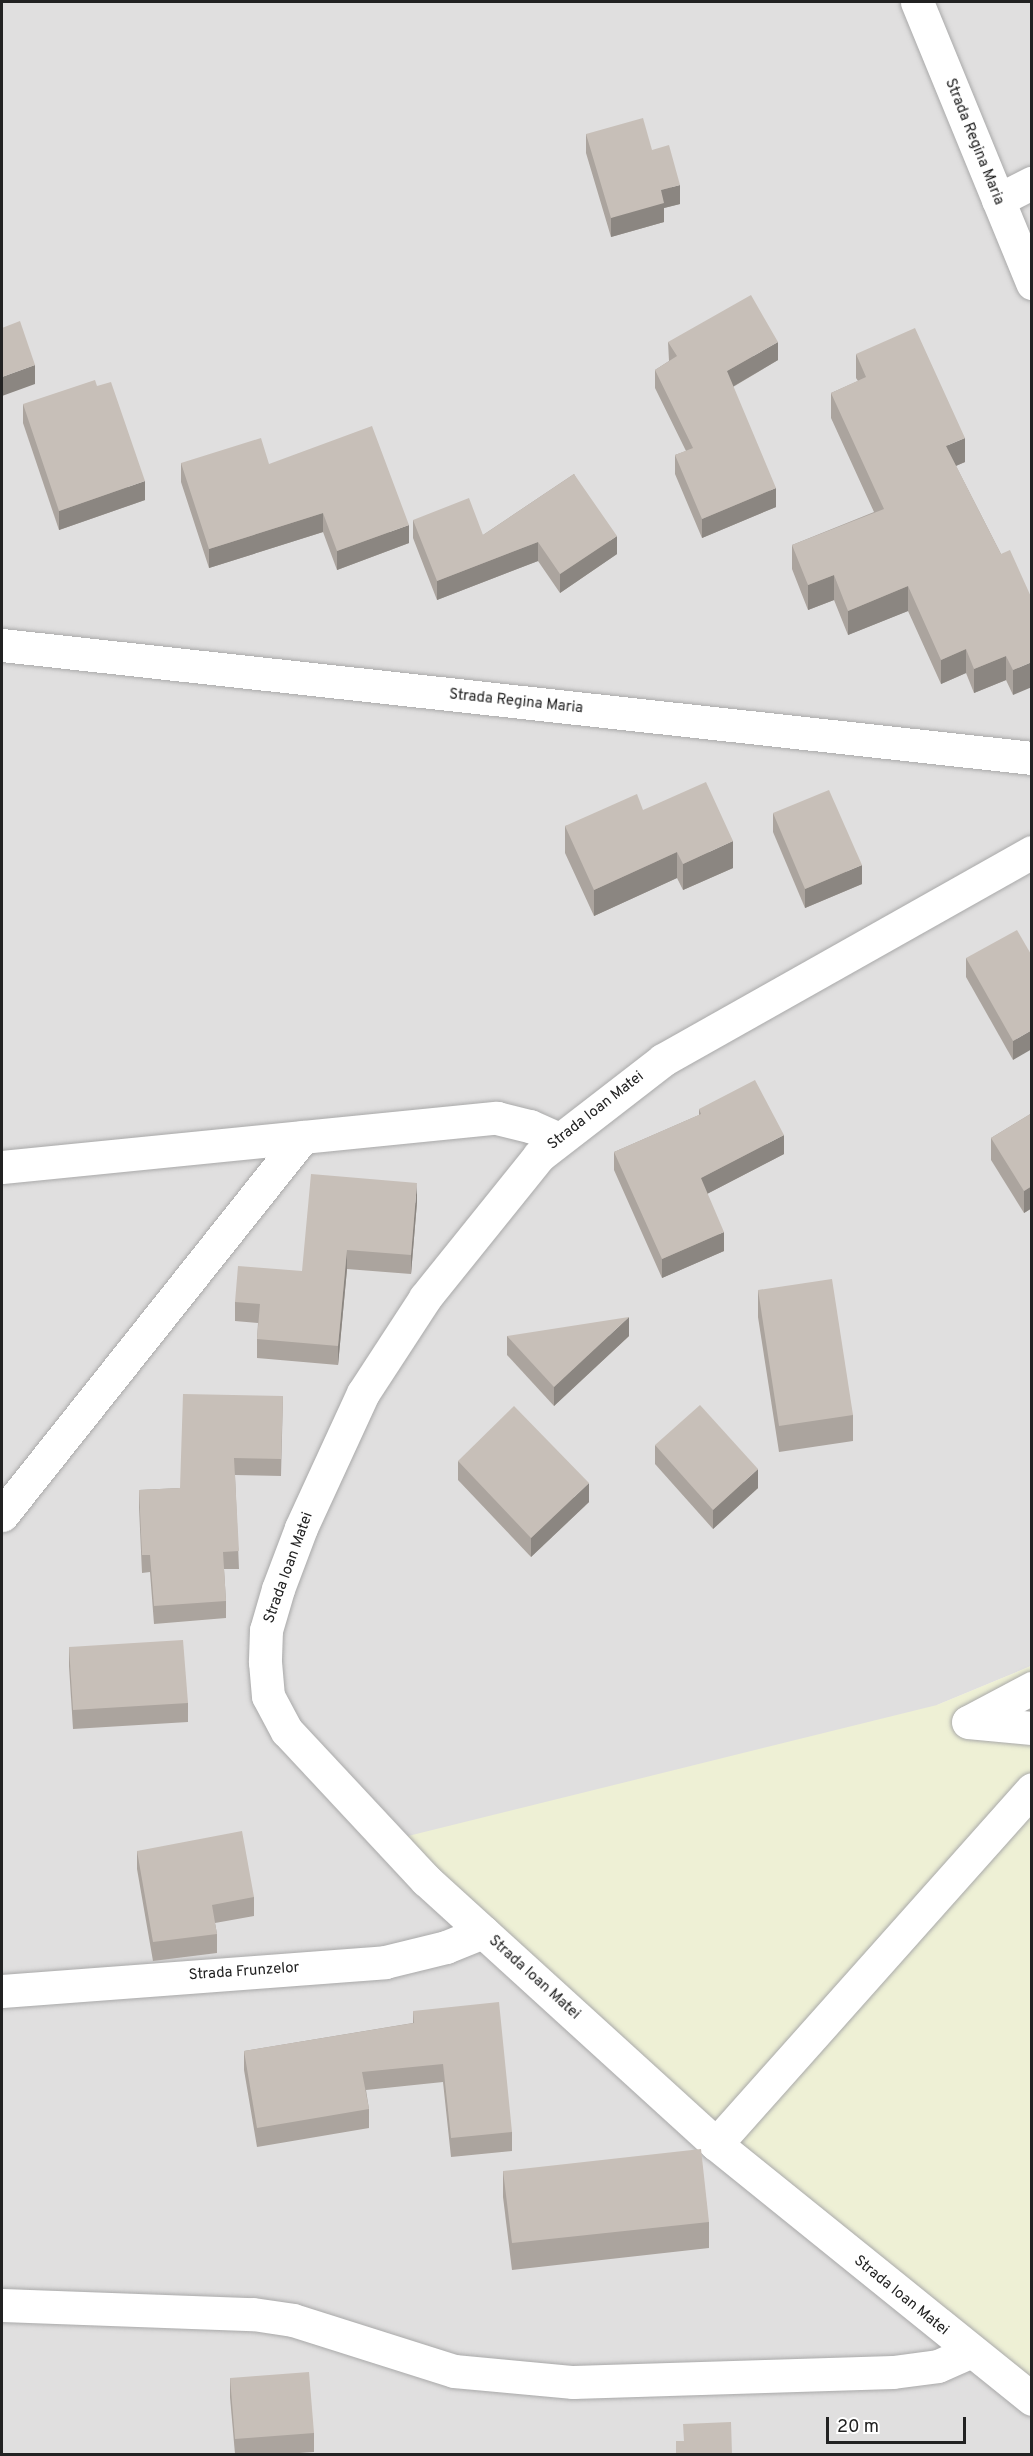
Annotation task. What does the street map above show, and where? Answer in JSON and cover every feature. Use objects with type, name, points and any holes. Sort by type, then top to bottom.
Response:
[{"type":"street","name":"Strada Regina Maria","points":[[917,2],[1032,283]]},
{"type":"street","points":[[998,200],[1032,183]]},
{"type":"street","name":"Strada Regina Maria","points":[[2,645],[1032,758]]},
{"type":"street","name":"Strada Ioan Matei","points":[[1032,852],[663,1060],[557,1138],[425,1298],[363,1393],[301,1528],[266,1630],[268,1696],[287,1731],[418,1872],[716,2144],[969,2352],[1032,2399]]},
{"type":"street","points":[[2,1167],[497,1118],[530,1126],[557,1138]]},
{"type":"street","points":[[2,1515],[303,1137]]},
{"type":"street","points":[[1032,1688],[968,1722],[1032,1728]]},
{"type":"street","points":[[716,2144],[1032,1789]]},
{"type":"street","name":"Strada Frunzelor","points":[[2,1991],[385,1962],[446,1947],[483,1932]]},
{"type":"street","points":[[2,2305],[273,2317],[361,2339],[454,2370],[573,2382],[893,2372],[938,2366],[969,2352]]},
{"type":"shaded area","points":[[2,2],[1031,2],[1031,1666],[937,1705],[1031,2383],[1031,2454],[2,2454]]},
{"type":"green space","points":[[1031,1666],[1031,2383],[724,2138],[400,1838],[937,1705]]},
{"type":"building","points":[[643,118],[652,150],[669,145],[680,185],[661,190],[664,203],[611,218],[586,134]]},
{"type":"building","points":[[751,295],[778,342],[727,371],[776,488],[702,519],[675,455],[693,448],[655,370],[677,356],[668,342]]},
{"type":"building","points":[[20,321],[35,365],[2,377],[2,328]]},
{"type":"building","points":[[915,328],[965,438],[946,446],[1001,554],[1010,550],[1032,599],[1032,662],[1013,670],[1006,656],[974,669],[966,649],[941,660],[908,586],[848,611],[834,575],[808,585],[792,545],[884,509],[831,393],[866,377],[856,354]]},
{"type":"building","points":[[95,380],[97,386],[111,382],[145,481],[59,511],[23,404]]},
{"type":"building","points":[[372,426],[409,525],[337,551],[323,513],[209,549],[181,463],[261,438],[269,464]]},
{"type":"building","points":[[574,474],[617,536],[560,574],[538,542],[437,581],[413,520],[469,498],[483,535]]},
{"type":"building","points":[[706,782],[733,841],[683,864],[677,852],[594,890],[565,826],[637,794],[643,810]]},
{"type":"building","points":[[829,790],[862,865],[805,889],[773,813]]},
{"type":"building","points":[[1017,930],[1032,956],[1032,1030],[1013,1041],[966,958]]},
{"type":"building","points":[[755,1080],[784,1135],[701,1178],[724,1232],[662,1259],[614,1152],[701,1114],[699,1109]]},
{"type":"building","points":[[1032,1113],[1032,1186],[1024,1191],[991,1138]]},
{"type":"building","points":[[311,1174],[417,1183],[411,1255],[347,1250],[338,1346],[257,1339],[260,1304],[235,1302],[238,1266],[302,1271]]},
{"type":"building","points":[[832,1279],[853,1415],[779,1426],[758,1290]]},
{"type":"building","points":[[629,1317],[554,1387],[507,1336]]},
{"type":"building","points":[[183,1394],[283,1396],[281,1459],[234,1458],[239,1551],[223,1552],[226,1601],[154,1606],[150,1555],[142,1555],[139,1490],[180,1488]]},
{"type":"building","points":[[700,1405],[758,1469],[713,1510],[655,1445]]},
{"type":"building","points":[[514,1406],[589,1483],[531,1538],[458,1461]]},
{"type":"building","points":[[183,1640],[188,1703],[73,1710],[69,1647]]},
{"type":"building","points":[[242,1831],[254,1897],[212,1905],[217,1934],[153,1942],[137,1851]]},
{"type":"building","points":[[499,2002],[512,2132],[451,2138],[443,2064],[362,2072],[369,2109],[257,2128],[244,2051],[414,2023],[413,2011]]},
{"type":"building","points":[[701,2149],[709,2222],[512,2243],[503,2171]]},
{"type":"building","points":[[309,2372],[314,2433],[235,2439],[230,2378]]},
{"type":"building","points":[[731,2422],[732,2454],[676,2454],[676,2441],[684,2441],[683,2424]]}]
